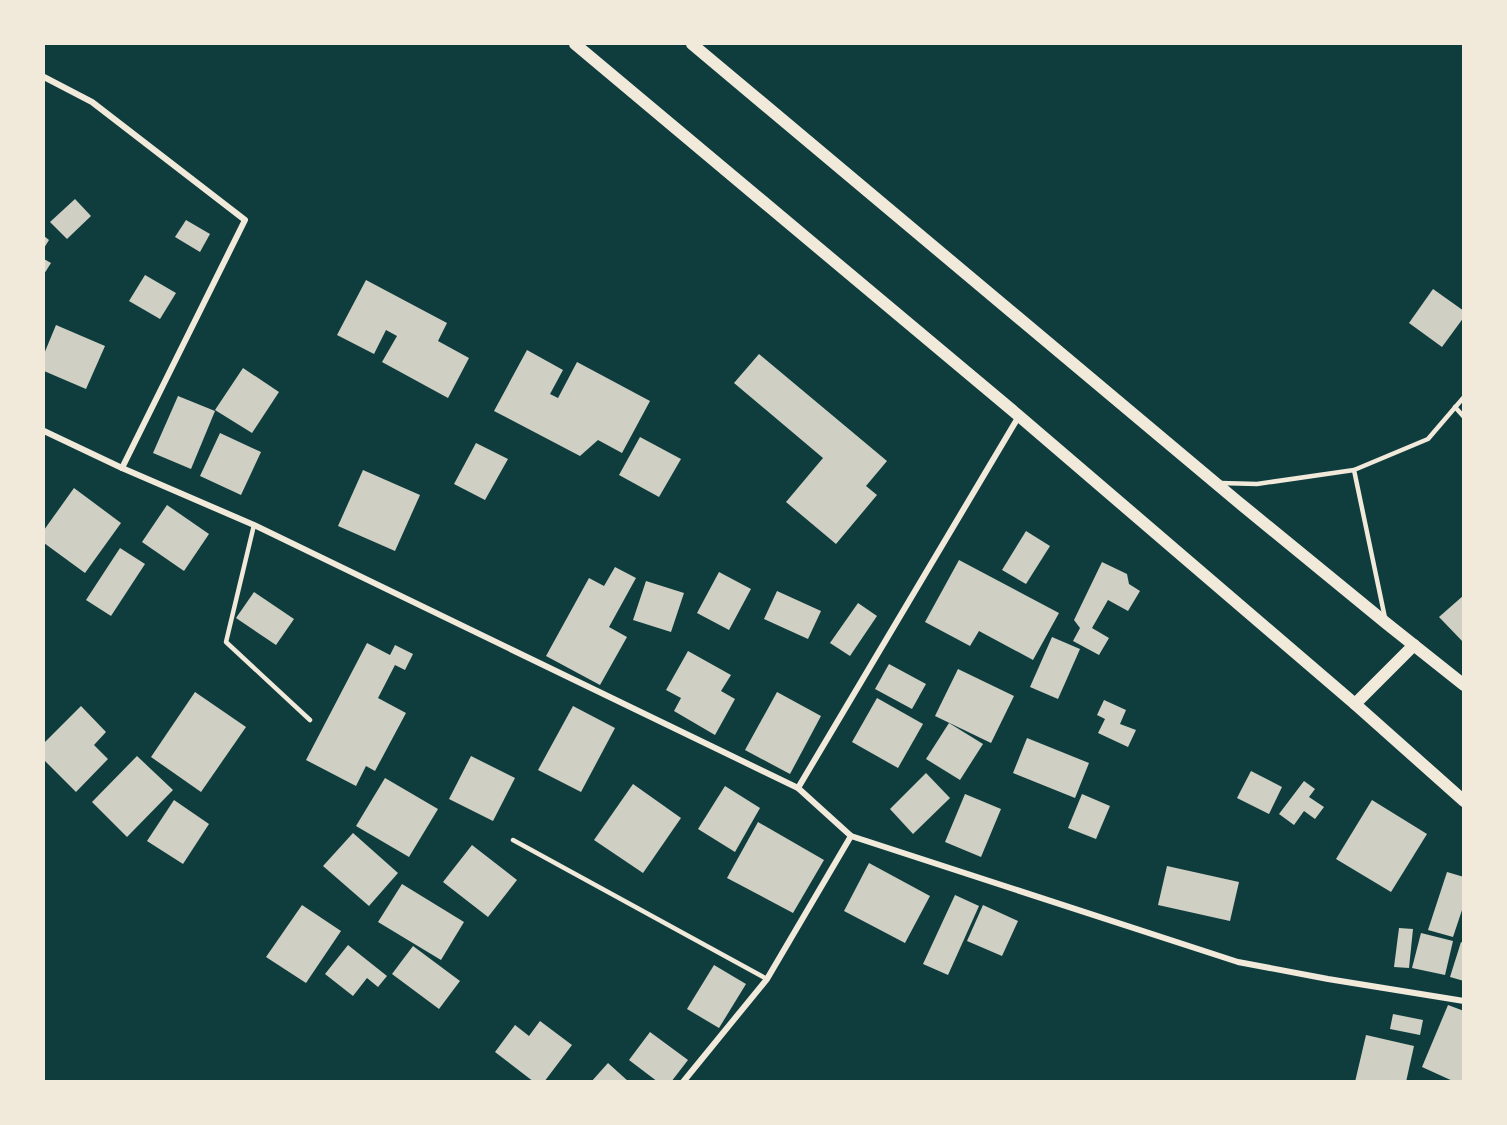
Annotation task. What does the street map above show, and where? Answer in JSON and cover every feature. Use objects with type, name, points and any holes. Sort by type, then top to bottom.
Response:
[{"type":"main road","points":[[575,44],[1019,416],[1355,704],[1464,801]]},
{"type":"main road","points":[[692,44],[1216,483],[1464,685]]},
{"type":"main road","points":[[1355,704],[1414,645]]},
{"type":"street","points":[[44,77],[92,102],[245,220],[122,468]]},
{"type":"street","points":[[798,788],[1019,416]]},
{"type":"street","points":[[44,432],[254,525],[798,788],[851,836],[1238,962],[1464,1001]]},
{"type":"street","points":[[683,1082],[767,979],[851,836]]},
{"type":"lane","points":[[1216,483],[1257,484],[1354,470],[1428,439],[1464,397]]},
{"type":"lane","points":[[1455,407],[1464,417]]},
{"type":"lane","points":[[1354,470],[1386,623]]},
{"type":"lane","points":[[254,525],[226,642],[310,720]]},
{"type":"lane","points":[[513,840],[767,979]]},
{"type":"building","points":[[75,199],[91,216],[67,239],[50,222]]},
{"type":"building","points":[[186,220],[210,234],[200,252],[175,237]]},
{"type":"building","points":[[44,236],[49,240],[44,248]]},
{"type":"building","points":[[44,259],[51,263],[44,274]]},
{"type":"building","points":[[145,275],[176,293],[160,319],[129,301]]},
{"type":"building","points":[[366,280],[447,323],[438,341],[469,358],[448,398],[382,362],[397,336],[386,330],[374,354],[337,335]]},
{"type":"building","points":[[1433,289],[1464,311],[1464,317],[1442,347],[1409,323]]},
{"type":"building","points":[[56,325],[105,346],[86,389],[44,371],[44,354]]},
{"type":"building","points":[[527,350],[563,370],[550,394],[558,398],[577,362],[650,401],[622,453],[598,440],[580,456],[494,411]]},
{"type":"building","points":[[759,354],[887,461],[866,486],[877,495],[836,544],[786,502],[823,458],[734,383]]},
{"type":"building","points":[[243,368],[279,392],[252,433],[215,410]]},
{"type":"building","points":[[178,396],[215,411],[191,469],[153,453]]},
{"type":"building","points":[[220,433],[261,452],[241,495],[200,476]]},
{"type":"building","points":[[640,437],[681,459],[659,497],[619,475]]},
{"type":"building","points":[[476,443],[508,459],[485,500],[454,484]]},
{"type":"building","points":[[363,470],[420,495],[395,551],[338,526]]},
{"type":"building","points":[[74,488],[121,523],[85,573],[44,543],[44,530]]},
{"type":"building","points":[[167,505],[209,534],[184,571],[142,542]]},
{"type":"building","points":[[1026,531],[1050,546],[1026,584],[1002,570]]},
{"type":"building","points":[[120,548],[145,564],[111,616],[86,600]]},
{"type":"building","points":[[959,560],[1059,613],[1033,660],[979,631],[970,646],[925,622]]},
{"type":"building","points":[[1102,562],[1127,574],[1129,584],[1140,591],[1128,611],[1108,600],[1092,628],[1109,638],[1099,655],[1073,641],[1080,628],[1074,620]]},
{"type":"building","points":[[615,567],[636,578],[609,627],[627,637],[600,685],[546,656],[589,578],[604,586]]},
{"type":"building","points":[[719,572],[751,589],[729,630],[697,613]]},
{"type":"building","points":[[646,581],[684,593],[671,632],[633,620]]},
{"type":"building","points":[[777,591],[821,611],[808,639],[764,619]]},
{"type":"building","points":[[254,592],[294,619],[276,645],[236,618]]},
{"type":"building","points":[[1464,595],[1464,643],[1439,617]]},
{"type":"building","points":[[858,603],[877,616],[850,656],[830,643]]},
{"type":"building","points":[[1052,637],[1080,649],[1058,699],[1030,687]]},
{"type":"building","points":[[367,643],[390,655],[395,645],[413,654],[405,670],[395,665],[378,698],[406,713],[375,771],[366,766],[356,786],[306,760]]},
{"type":"building","points":[[688,651],[731,675],[721,691],[735,699],[715,735],[674,711],[681,698],[666,690]]},
{"type":"building","points":[[889,664],[926,684],[912,709],[875,689]]},
{"type":"building","points":[[958,669],[1014,696],[991,743],[935,716]]},
{"type":"building","points":[[195,692],[246,727],[201,792],[151,757]]},
{"type":"building","points":[[777,692],[821,716],[790,774],[745,750]]},
{"type":"building","points":[[877,698],[923,724],[898,768],[852,742]]},
{"type":"building","points":[[1104,700],[1126,710],[1120,724],[1136,730],[1128,747],[1098,733],[1105,719],[1097,715]]},
{"type":"building","points":[[81,706],[106,732],[94,745],[108,759],[76,792],[44,760],[44,743]]},
{"type":"building","points":[[573,706],[615,728],[581,792],[538,770]]},
{"type":"building","points":[[949,723],[983,744],[960,780],[926,759]]},
{"type":"building","points":[[1027,738],[1089,763],[1075,798],[1013,773]]},
{"type":"building","points":[[137,756],[173,790],[127,837],[92,802]]},
{"type":"building","points":[[471,756],[515,778],[493,821],[449,799]]},
{"type":"building","points":[[1251,771],[1282,787],[1269,814],[1237,798]]},
{"type":"building","points":[[926,773],[950,798],[913,834],[890,809]]},
{"type":"building","points":[[385,778],[438,809],[409,857],[356,826]]},
{"type":"building","points":[[1304,781],[1315,789],[1309,797],[1324,807],[1315,819],[1304,811],[1294,825],[1279,814]]},
{"type":"building","points":[[633,784],[681,818],[643,873],[594,840]]},
{"type":"building","points":[[725,786],[760,808],[735,852],[698,829]]},
{"type":"building","points":[[965,794],[1001,809],[981,857],[945,842]]},
{"type":"building","points":[[1082,794],[1110,806],[1096,839],[1068,828]]},
{"type":"building","points":[[174,800],[209,824],[183,864],[147,841]]},
{"type":"building","points":[[1372,800],[1427,834],[1391,892],[1336,859]]},
{"type":"building","points":[[758,822],[824,860],[793,913],[727,878]]},
{"type":"building","points":[[353,833],[398,873],[369,906],[323,866]]},
{"type":"building","points":[[472,845],[517,880],[488,917],[443,882]]},
{"type":"building","points":[[869,863],[930,896],[905,943],[844,911]]},
{"type":"building","points":[[1167,866],[1239,882],[1230,921],[1158,905]]},
{"type":"building","points":[[1447,872],[1464,877],[1464,904],[1453,937],[1428,930]]},
{"type":"building","points":[[402,884],[464,922],[441,960],[378,922]]},
{"type":"building","points":[[955,895],[979,906],[948,975],[923,964]]},
{"type":"building","points":[[302,905],[341,931],[306,983],[266,957]]},
{"type":"building","points":[[983,905],[1018,921],[1002,956],[967,941]]},
{"type":"building","points":[[1399,928],[1413,929],[1409,968],[1394,967]]},
{"type":"building","points":[[1421,933],[1453,941],[1445,975],[1412,968]]},
{"type":"building","points":[[1461,942],[1464,943],[1464,981],[1450,977]]},
{"type":"building","points":[[348,945],[387,976],[378,987],[367,978],[353,996],[325,974]]},
{"type":"building","points":[[413,946],[460,981],[439,1009],[392,974]]},
{"type":"building","points":[[714,965],[746,984],[719,1028],[687,1009]]},
{"type":"building","points":[[1448,1005],[1464,1011],[1464,1082],[1455,1082],[1422,1067]]},
{"type":"building","points":[[1393,1014],[1423,1020],[1420,1035],[1390,1029]]},
{"type":"building","points":[[540,1021],[572,1045],[544,1082],[534,1082],[495,1052],[515,1025],[529,1036]]},
{"type":"building","points":[[650,1032],[688,1060],[671,1082],[658,1082],[629,1060]]},
{"type":"building","points":[[1366,1035],[1414,1046],[1406,1082],[1355,1082]]},
{"type":"building","points":[[608,1063],[629,1082],[591,1082]]}]
